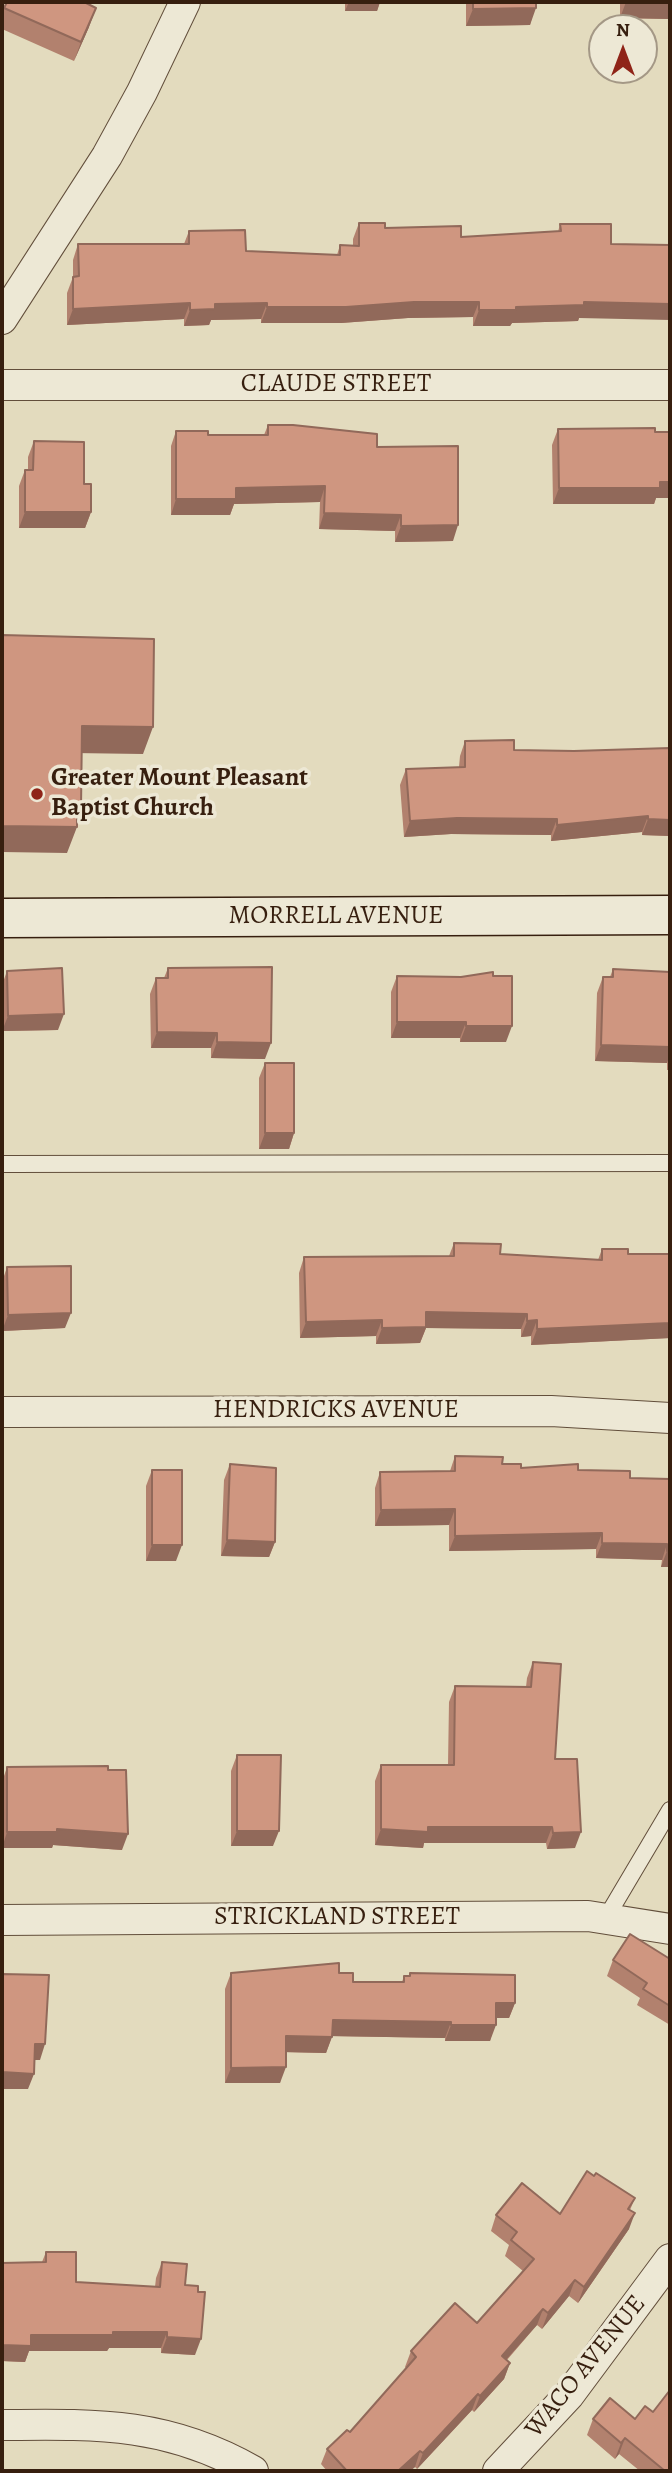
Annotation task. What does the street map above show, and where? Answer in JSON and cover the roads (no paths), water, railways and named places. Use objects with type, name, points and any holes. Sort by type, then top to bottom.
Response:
[{"type":"street","points":[[2,319],[107,156],[142,92],[184,2]]},
{"type":"street","name":"CLAUDE STREET","points":[[2,385],[670,385]]},
{"type":"street","name":"MORRELL AVENUE","points":[[2,918],[670,915]]},
{"type":"street","name":"HENDRICKS AVENUE","points":[[2,1412],[551,1411],[670,1418]]},
{"type":"street","name":"STRICKLAND STREET","points":[[2,1920],[606,1918],[670,1929]]},
{"type":"street","name":"WACO AVENUE","points":[[498,2471],[569,2395],[670,2259]]},
{"type":"street","points":[[2,2425],[99,2424],[169,2434],[226,2456],[253,2471]]},
{"type":"lane","points":[[2,1164],[670,1163]]},
{"type":"lane","points":[[606,1918],[670,1810]]},
{"type":"place","name":"Greater Mount Pleasant Baptist Church","points":[[37,794]]}]
